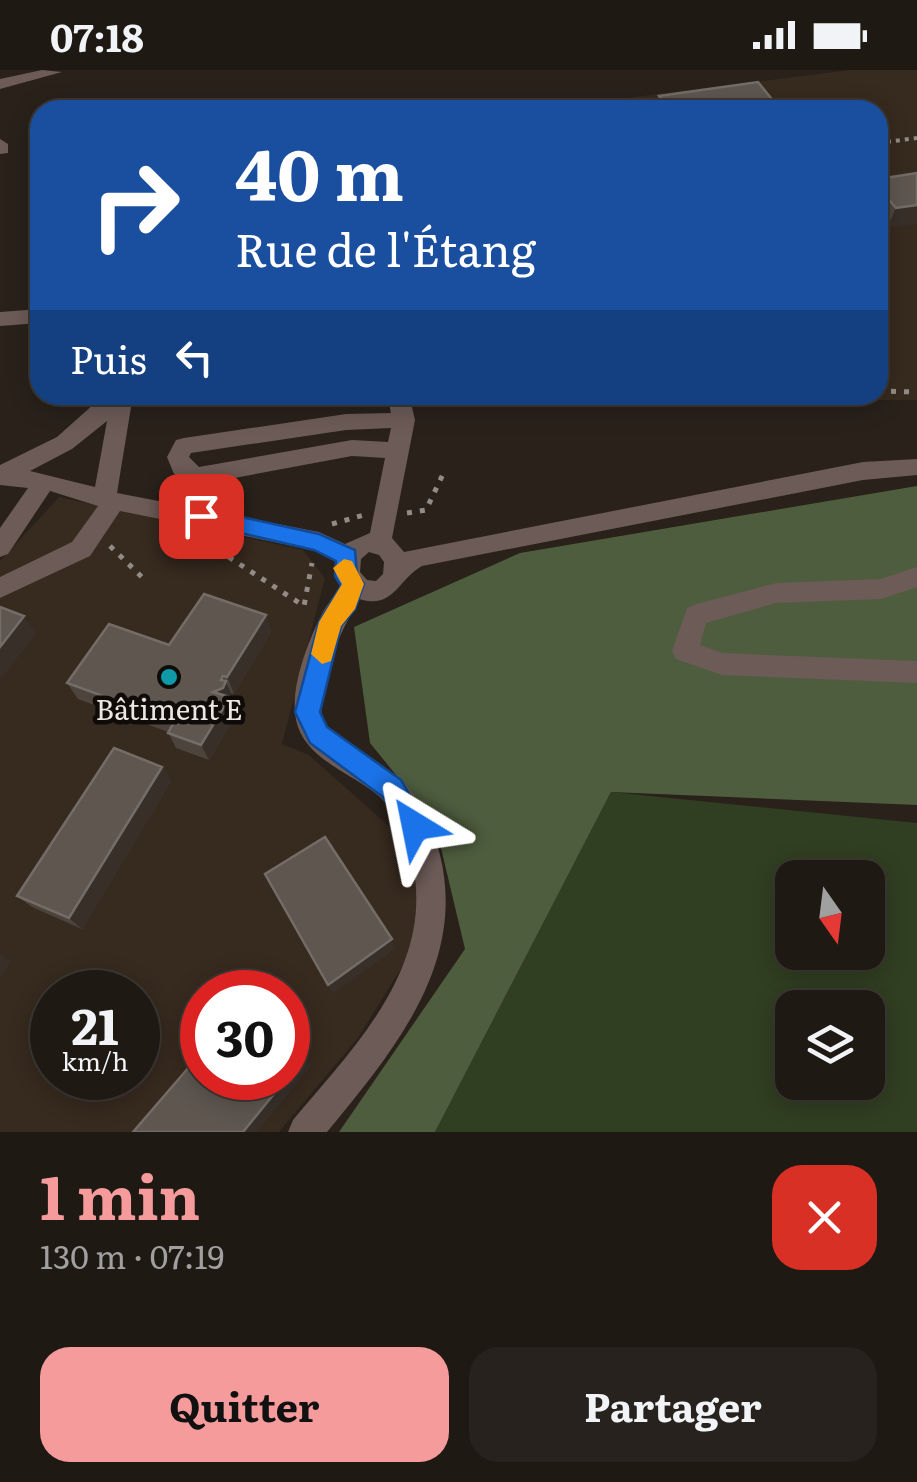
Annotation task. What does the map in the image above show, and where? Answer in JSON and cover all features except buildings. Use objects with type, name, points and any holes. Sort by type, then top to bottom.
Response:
[{"type":"street","points":[[0,84],[54,72]]},
{"type":"street","points":[[0,319],[30,317]]},
{"type":"street","points":[[0,475],[40,458],[86,430],[110,405]]},
{"type":"street","points":[[0,588],[81,549],[94,531],[109,500],[118,405]]},
{"type":"street","points":[[379,545],[404,420],[400,405]]},
{"type":"street","points":[[398,451],[352,448],[197,476],[182,468],[178,457],[184,446],[346,422],[404,420]]},
{"type":"street","points":[[400,566],[416,557],[863,471],[917,467]]},
{"type":"street","points":[[0,475],[45,481],[109,500],[319,542],[350,570],[383,587],[398,575],[400,566],[394,552],[379,545],[361,547],[350,570],[347,602],[330,622],[308,712],[318,735],[392,788],[415,826],[435,878],[434,921],[422,965],[380,1039],[306,1132]]},
{"type":"street","points":[[0,547],[45,481]]},
{"type":"street","points":[[917,577],[881,589],[776,592],[696,615],[686,651],[722,664],[917,672]]},
{"type":"path","points":[[888,142],[917,138]]},
{"type":"path","points":[[888,391],[917,392]]},
{"type":"path","points":[[94,531],[147,582]]},
{"type":"shaded area","points":[[850,70],[917,70],[917,400],[888,400],[888,100],[611,100]]},
{"type":"shaded area","points":[[59,497],[303,550],[325,578],[282,744],[309,755],[410,845],[424,886],[420,938],[358,1038],[310,1095],[310,970],[180,970],[180,1100],[306,1100],[279,1132],[0,1132],[0,561]]},
{"type":"green space","points":[[917,486],[917,805],[611,792],[435,1132],[339,1132],[465,949],[435,823],[370,743],[354,627],[520,553]]},
{"type":"green space","points":[[611,792],[917,823],[917,1132],[435,1132]]},
{"type":"slow traffic","points":[[322,654],[330,622],[347,602],[353,584],[344,568]]},
{"type":"place","name":"Bâtiment E","points":[[169,677]]},
{"type":"route","points":[[201,516],[319,542],[348,557],[344,566],[353,584],[347,602],[330,622],[308,712],[318,735],[342,757],[392,788],[415,826]]}]
